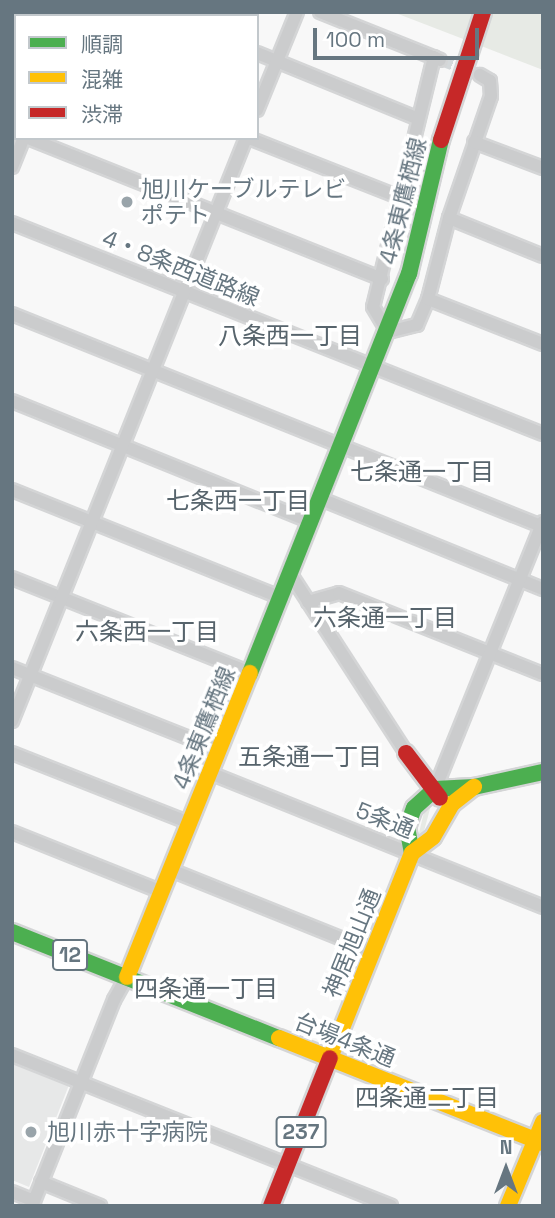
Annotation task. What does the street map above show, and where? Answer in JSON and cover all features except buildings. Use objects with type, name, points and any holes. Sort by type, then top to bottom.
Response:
[{"type":"main road","name":"4条東鷹栖線","points":[[127,977],[388,332],[409,274],[447,114],[482,15]]},
{"type":"main road","points":[[406,753],[435,789],[443,805],[442,818]]},
{"type":"main road","name":"神居旭山通","points":[[406,753],[414,773],[414,808],[407,827],[412,853]]},
{"type":"main road","points":[[414,808],[435,789],[474,787],[543,772]]},
{"type":"main road","name":"神居旭山通","points":[[271,1206],[412,853],[433,837],[442,818],[474,787]]},
{"type":"main road","name":"台場4条通","points":[[12,933],[539,1142]]},
{"type":"main road","points":[[508,1206],[539,1142],[543,1122]]},
{"type":"street","points":[[259,105],[297,12]]},
{"type":"street","points":[[320,12],[437,58],[416,118],[401,198],[373,307],[388,332],[417,325],[428,299],[449,218],[491,96],[485,78]]},
{"type":"street","points":[[259,54],[416,118]]},
{"type":"street","points":[[12,167],[25,140]]},
{"type":"street","points":[[31,140],[382,279]]},
{"type":"street","points":[[12,721],[247,140]]},
{"type":"street","points":[[253,140],[401,198]]},
{"type":"street","points":[[474,142],[543,169]]},
{"type":"street","points":[[449,218],[543,256]]},
{"type":"street","name":"4・8条西道路線","points":[[12,223],[543,434]]},
{"type":"street","points":[[428,299],[543,344]]},
{"type":"street","points":[[12,314],[542,524],[435,789]]},
{"type":"street","points":[[12,401],[312,522]]},
{"type":"street","points":[[12,490],[282,598]]},
{"type":"street","points":[[321,499],[543,589]]},
{"type":"street","points":[[291,575],[406,753]]},
{"type":"street","points":[[12,578],[251,673]]},
{"type":"street","points":[[308,601],[339,593],[543,674]]},
{"type":"street","points":[[12,668],[219,750]]},
{"type":"street","points":[[12,753],[190,823]]},
{"type":"street","name":"5条通","points":[[210,773],[543,907]]},
{"type":"street","points":[[12,832],[162,892]]},
{"type":"street","points":[[171,870],[373,951]]},
{"type":"street","points":[[12,1192],[33,1203],[80,1082],[127,977]]},
{"type":"street","points":[[12,1055],[391,1206]]},
{"type":"street","points":[[41,1182],[100,1206]]},
{"type":"shaded area","points":[[393,12],[543,12],[543,70],[471,42]]},
{"type":"shaded area","points":[[431,805],[423,835],[418,837],[425,808]]},
{"type":"shaded area","name":"旭川赤十字病院","points":[[12,1062],[69,1085],[29,1187],[12,1180]]},
{"type":"tunnel","points":[[441,60],[480,75]]},
{"type":"traffic: fast","points":[[250,673],[409,274],[441,140]]},
{"type":"traffic: fast","points":[[412,853],[407,827],[414,808],[435,789],[474,787],[543,772]]},
{"type":"traffic: fast","points":[[12,932],[279,1038]]},
{"type":"traffic: slow","points":[[127,977],[250,673]]},
{"type":"traffic: slow","points":[[330,1058],[412,853],[433,837],[452,804],[474,787]]},
{"type":"traffic: slow","points":[[279,1038],[543,1143]]},
{"type":"traffic: slow","points":[[508,1206],[543,1122]]},
{"type":"traffic: jam","points":[[441,140],[483,12]]},
{"type":"traffic: jam","points":[[406,753],[440,798]]},
{"type":"traffic: jam","points":[[271,1206],[330,1058]]},
{"type":"place","name":"旭川ケーブルテレビ ポテト","points":[[127,202]]},
{"type":"place","name":"旭川赤十字病院","points":[[31,1132]]},
{"type":"district","name":"八条西一丁目","points":[[290,336]]},
{"type":"district","name":"七条通一丁目","points":[[422,472]]},
{"type":"district","name":"七条西一丁目","points":[[238,501]]},
{"type":"district","name":"六条通一丁目","points":[[385,618]]},
{"type":"district","name":"六条西一丁目","points":[[147,632]]},
{"type":"district","name":"五条通一丁目","points":[[310,757]]},
{"type":"district","name":"四条通一丁目","points":[[206,989]]},
{"type":"district","name":"四条通二丁目","points":[[427,1098]]}]
